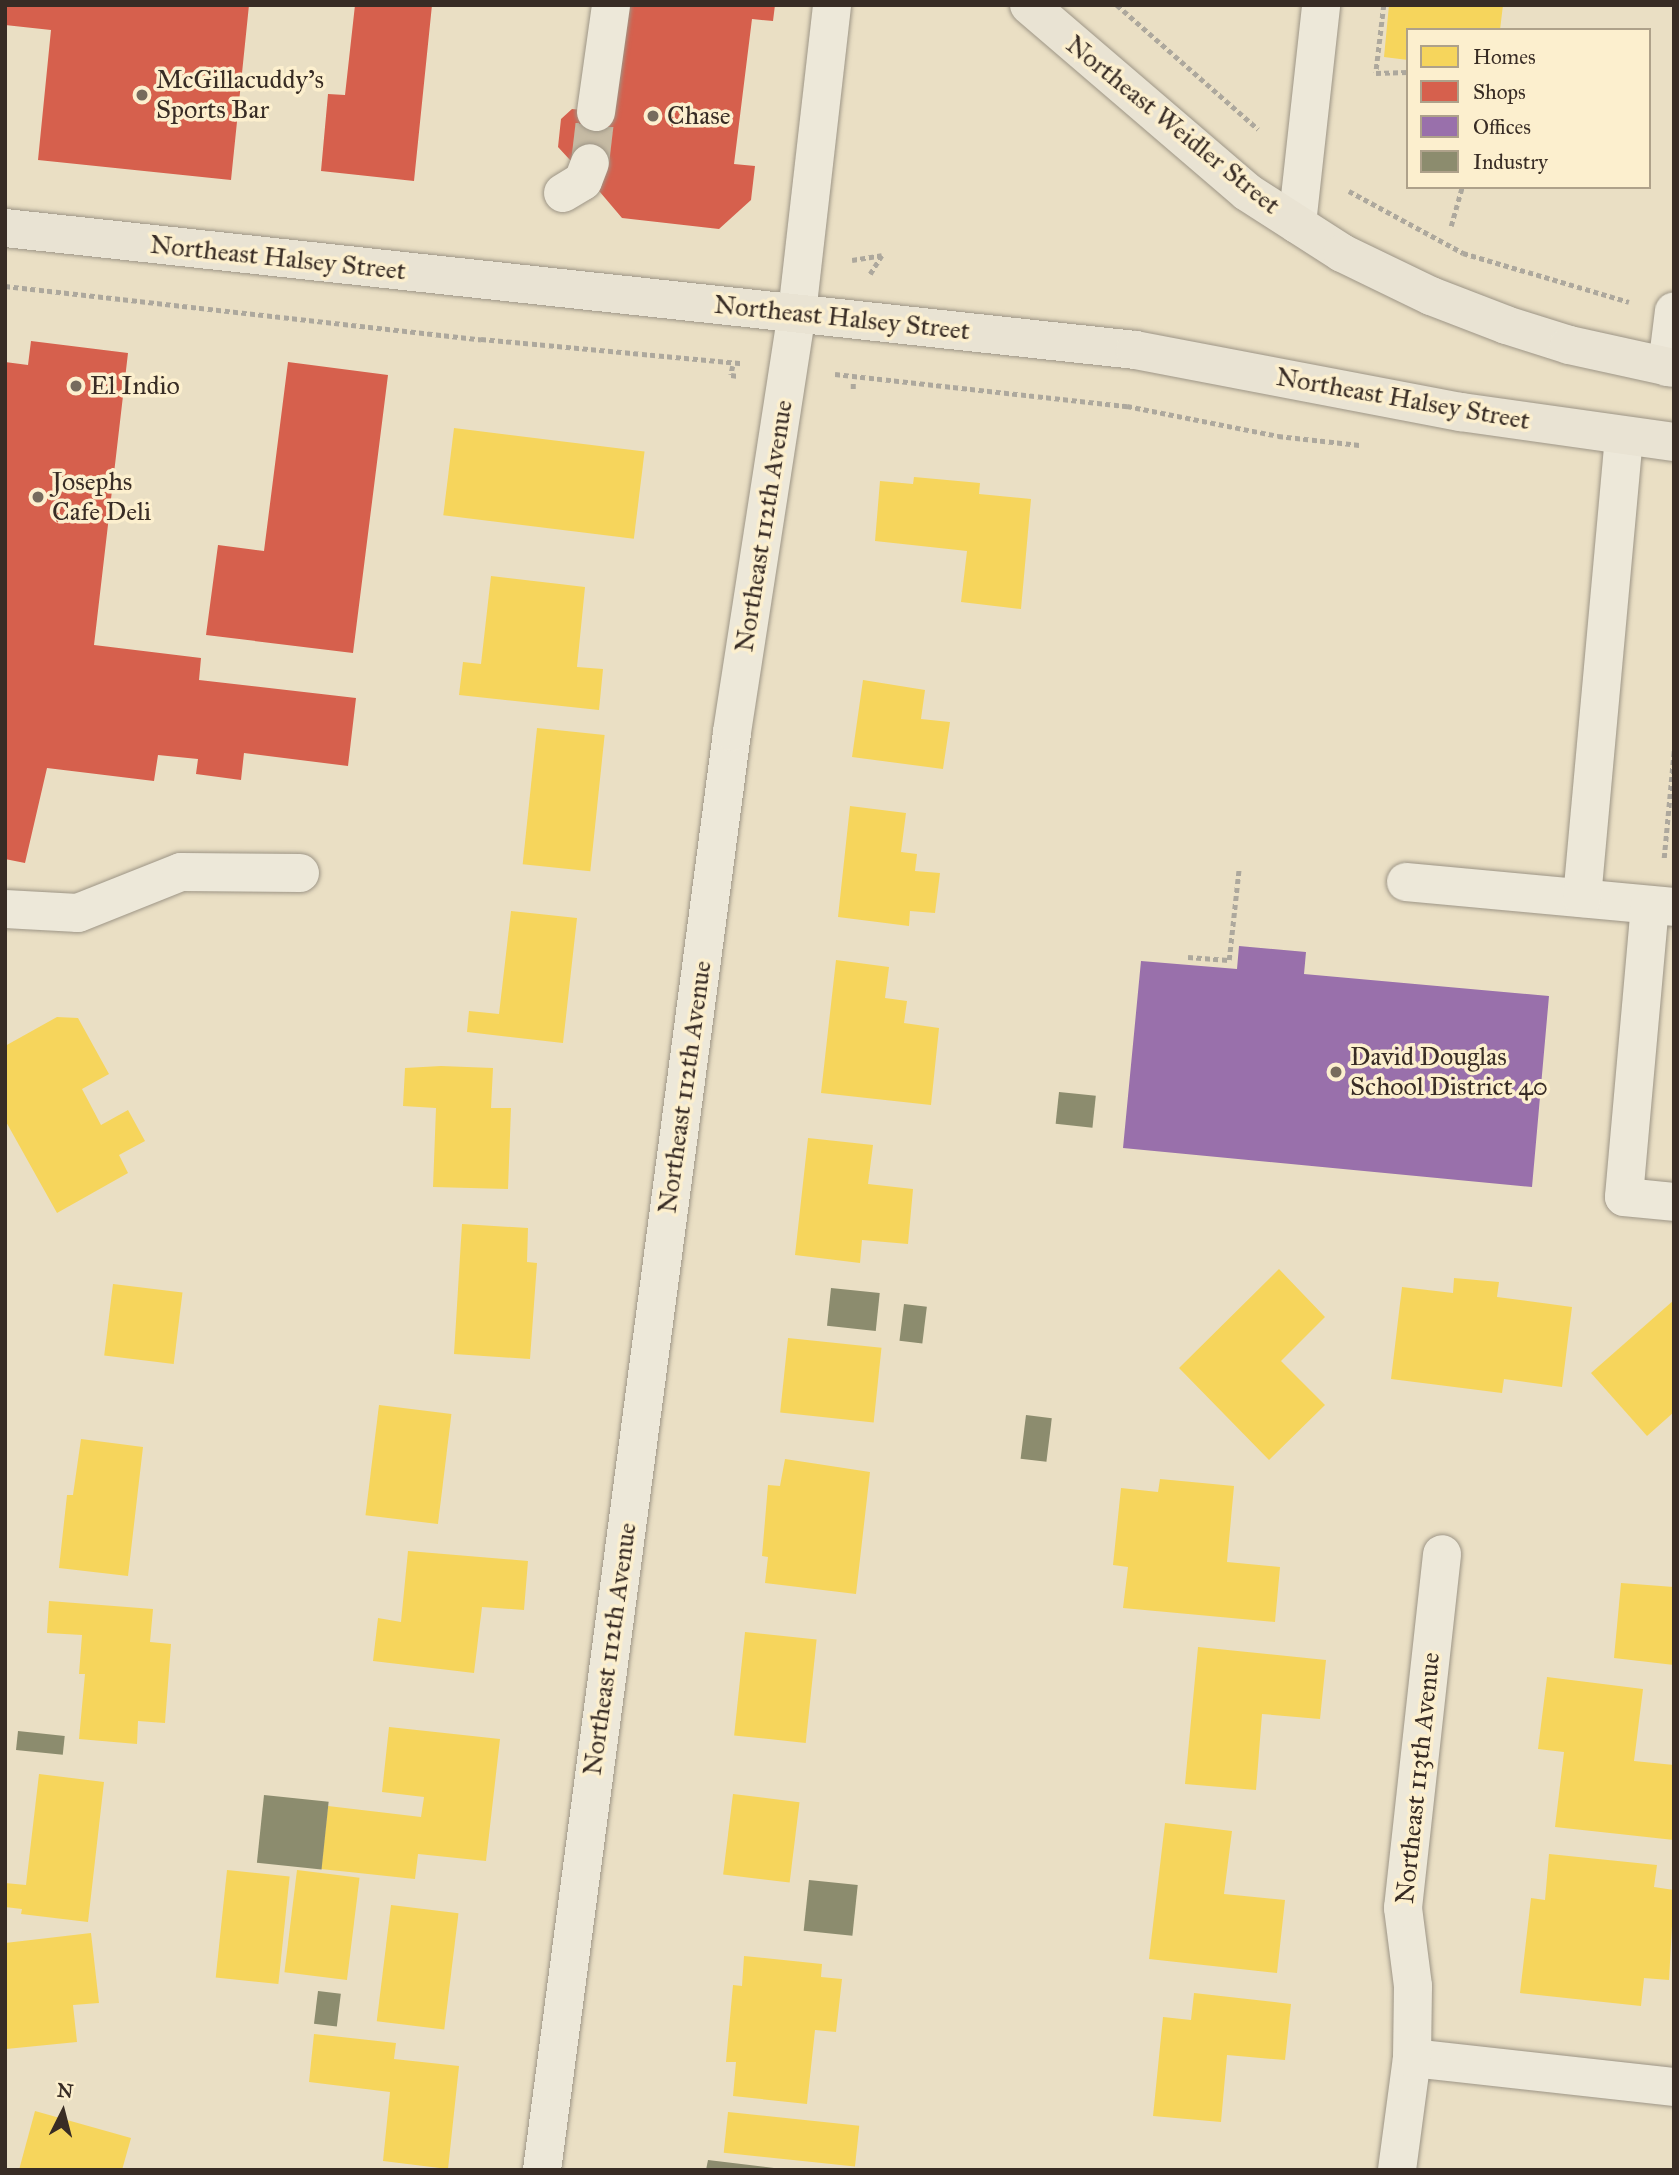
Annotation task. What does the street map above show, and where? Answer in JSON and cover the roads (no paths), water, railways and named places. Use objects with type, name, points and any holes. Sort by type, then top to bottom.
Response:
[{"type":"main road","name":"Northeast Weidler Street","points":[[1029,5],[1156,118],[1247,192],[1342,253],[1443,301],[1569,345],[1670,367]]},
{"type":"main road","name":"Northeast Halsey Street","points":[[5,228],[1135,349],[1624,438],[1674,442]]},
{"type":"street","points":[[596,112],[611,5]]},
{"type":"street","name":"Northeast 112th Avenue","points":[[542,2170],[732,732],[797,313],[832,5]]},
{"type":"street","points":[[1297,224],[1321,5]]},
{"type":"street","points":[[563,193],[583,181],[590,163]]},
{"type":"street","points":[[1670,367],[1674,313]]},
{"type":"street","points":[[1582,898],[1624,438]]},
{"type":"street","points":[[5,909],[78,913],[181,872],[300,873]]},
{"type":"street","points":[[1406,883],[1662,906],[1624,1197],[1674,1202]]},
{"type":"street","name":"Northeast 113th Avenue","points":[[1397,2170],[1412,2058],[1413,1986],[1403,1908],[1442,1554]]},
{"type":"street","points":[[1412,2058],[1674,2087]]},
{"type":"tunnel","points":[[590,163],[596,112]]},
{"type":"place","name":"McGillacuddy's Sports Bar","points":[[142,95]]},
{"type":"place","name":"Chase","points":[[653,116]]},
{"type":"place","name":"El Indio","points":[[76,386]]},
{"type":"place","name":"Josephs Cafe Deli","points":[[38,497]]},
{"type":"place","name":"David Douglas School District 40","points":[[1336,1072]]}]
